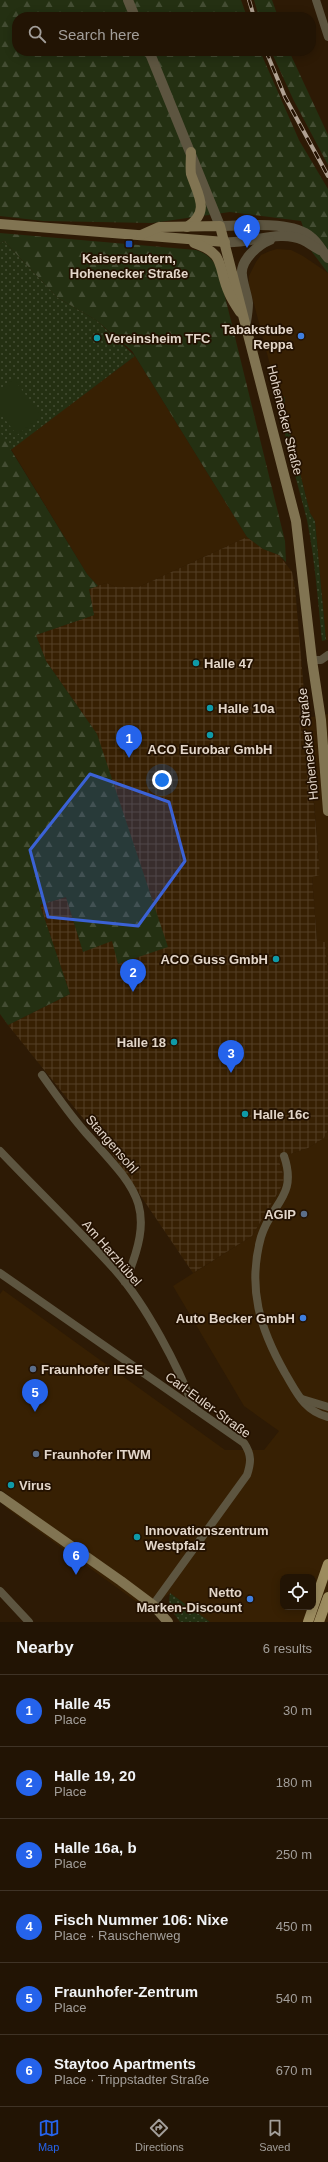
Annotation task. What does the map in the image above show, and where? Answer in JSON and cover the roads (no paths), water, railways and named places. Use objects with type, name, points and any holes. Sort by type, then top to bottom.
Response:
[{"type":"main road","points":[[187,227],[198,217],[201,207],[191,172],[191,152]]},
{"type":"main road","points":[[0,224],[225,242]]},
{"type":"main road","points":[[142,235],[158,227],[220,226]]},
{"type":"main road","name":"Hohenecker Straße","points":[[220,226],[246,322],[296,521],[312,660],[321,720],[328,811]]},
{"type":"main road","points":[[182,239],[210,249],[219,259],[229,293],[246,322]]},
{"type":"main road","points":[[0,1496],[153,1605],[168,1622]]},
{"type":"main road","points":[[308,1622],[328,1564]]},
{"type":"main road","points":[[319,1622],[328,1597]]},
{"type":"street","points":[[128,0],[133,12]]},
{"type":"street","points":[[316,0],[328,37]]},
{"type":"street","name":"Hohenecker Straße","points":[[151,56],[220,226]]},
{"type":"street","points":[[220,226],[283,226],[299,230],[310,236],[326,255]]},
{"type":"street","points":[[225,242],[240,243],[275,237],[293,237],[304,240],[326,255]]},
{"type":"street","points":[[246,322],[248,303],[242,273],[246,261],[260,245],[275,237]]},
{"type":"street","points":[[312,660],[321,660],[328,655]]},
{"type":"street","name":"Stangensohl","points":[[42,1075],[77,1123],[133,1188],[140,1209],[141,1232],[136,1256],[125,1282]]},
{"type":"street","name":"Am Harzhübel","points":[[0,1151],[125,1282],[142,1308],[179,1373],[194,1409]]},
{"type":"street","points":[[284,1156],[289,1180],[261,1236],[256,1271],[255,1294],[260,1319],[267,1340],[302,1399],[311,1410],[328,1416]]},
{"type":"street","name":"Carl-Euler-Straße","points":[[0,1273],[244,1443],[251,1456],[251,1464],[247,1476],[153,1605]]},
{"type":"street","points":[[302,1399],[327,1407]]},
{"type":"street","points":[[0,1591],[29,1622]]},
{"type":"railway","points":[[249,0],[253,12]]},
{"type":"railway","points":[[268,56],[285,97],[328,176]]},
{"type":"place","name":"Kaiserslautern, Hohenecker Straße","points":[[129,244]]},
{"type":"place","name":"Fisch Nummer 106: Nixe","points":[[247,248]]},
{"type":"place","name":"Tabakstube Reppa","points":[[301,336]]},
{"type":"place","name":"Vereinsheim TFC","points":[[97,338]]},
{"type":"place","name":"Halle 47","points":[[196,663]]},
{"type":"place","name":"Halle 10a","points":[[210,708]]},
{"type":"place","name":"ACO Eurobar GmbH","points":[[210,735]]},
{"type":"place","name":"Halle 45","points":[[129,758]]},
{"type":"place","name":"ACO Guss GmbH","points":[[276,959]]},
{"type":"place","name":"Halle 19, 20","points":[[133,992]]},
{"type":"place","name":"Halle 18","points":[[174,1042]]},
{"type":"place","name":"Halle 16a, b","points":[[231,1073]]},
{"type":"place","name":"Halle 16c","points":[[245,1114]]},
{"type":"place","name":"AGIP","points":[[304,1214]]},
{"type":"place","name":"Auto Becker GmbH","points":[[303,1318]]},
{"type":"place","name":"Fraunhofer IESE","points":[[33,1369]]},
{"type":"place","name":"Fraunhofer-Zentrum","points":[[35,1412]]},
{"type":"place","name":"Fraunhofer ITWM","points":[[36,1454]]},
{"type":"place","name":"Virus","points":[[11,1485]]},
{"type":"place","name":"Innovationszentrum Westpfalz","points":[[137,1537]]},
{"type":"place","name":"Staytoo Apartments","points":[[76,1575]]},
{"type":"place","name":"Netto Marken-Discount","points":[[250,1599]]}]
